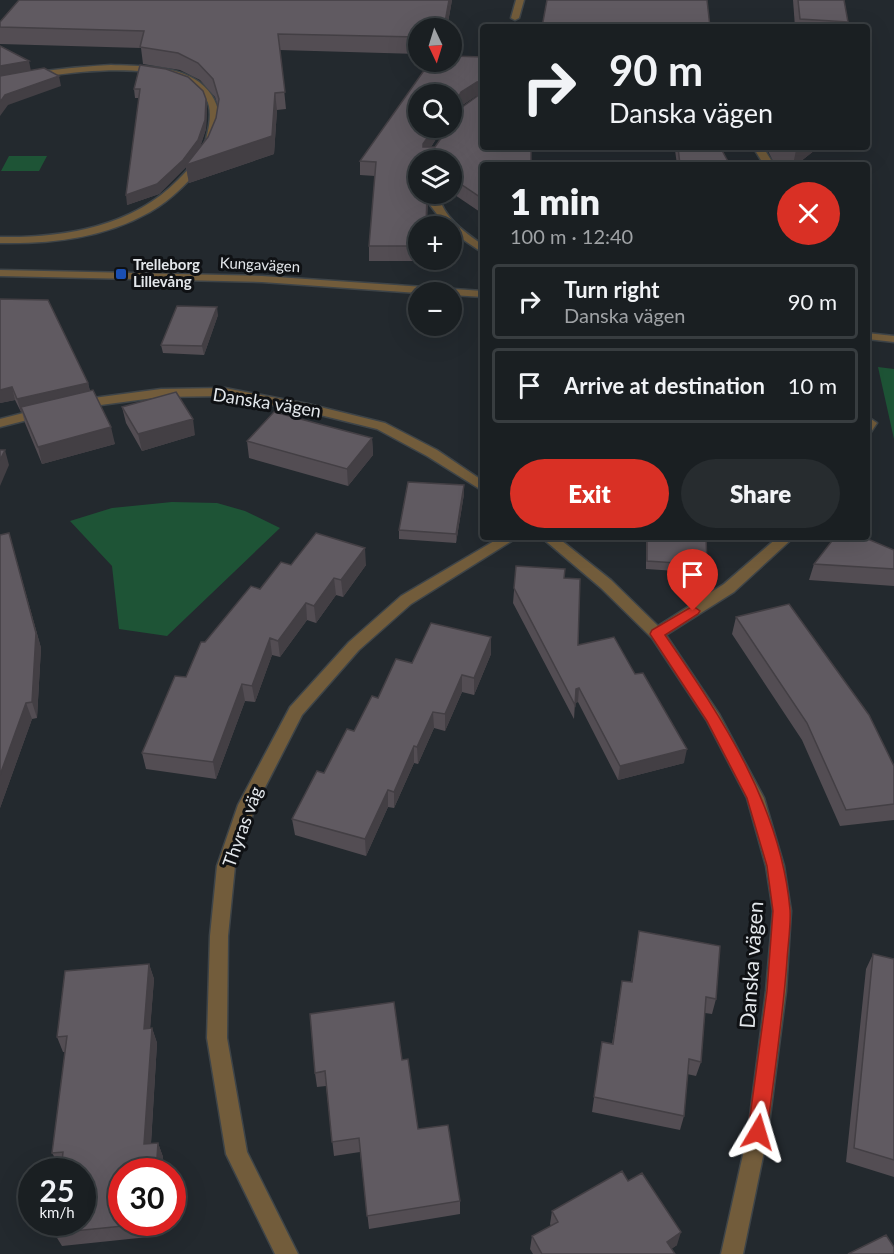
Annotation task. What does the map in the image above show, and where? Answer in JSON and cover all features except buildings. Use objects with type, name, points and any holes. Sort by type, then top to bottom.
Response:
[{"type":"street","points":[[515,18],[520,0]]},
{"type":"street","points":[[0,82],[61,70],[140,68],[172,73],[201,88],[211,98],[213,133],[196,166],[179,185],[135,217],[64,239],[0,240]]},
{"type":"street","points":[[462,235],[480,248]]},
{"type":"street","name":"Kungavägen","points":[[0,273],[262,279],[480,294]]},
{"type":"street","points":[[870,336],[894,339]]},
{"type":"street","name":"Danska vägen","points":[[0,423],[98,400],[161,393],[225,392],[308,408],[381,426],[432,453],[480,485]]},
{"type":"street","name":"Thyras väg","points":[[288,1254],[237,1154],[218,1038],[219,936],[226,866],[247,805],[296,711],[354,646],[406,600],[507,540]]},
{"type":"street","name":"Danska vägen","points":[[552,540],[606,584],[657,634],[713,718],[755,798],[775,866],[782,911],[776,991],[758,1132],[732,1254]]},
{"type":"street","points":[[657,634],[729,588],[784,540]]},
{"type":"green space","points":[[9,156],[47,156],[39,171],[1,171]]},
{"type":"green space","points":[[878,367],[894,369],[894,439]]},
{"type":"green space","points":[[172,502],[217,503],[245,511],[280,528],[167,636],[119,629],[112,566],[70,521],[112,508]]},
{"type":"place","name":"Trelleborg Lillevång","points":[[121,274]]},
{"type":"route","points":[[693,611],[657,634],[713,718],[755,798],[775,866],[782,911],[776,991],[758,1132]]}]
